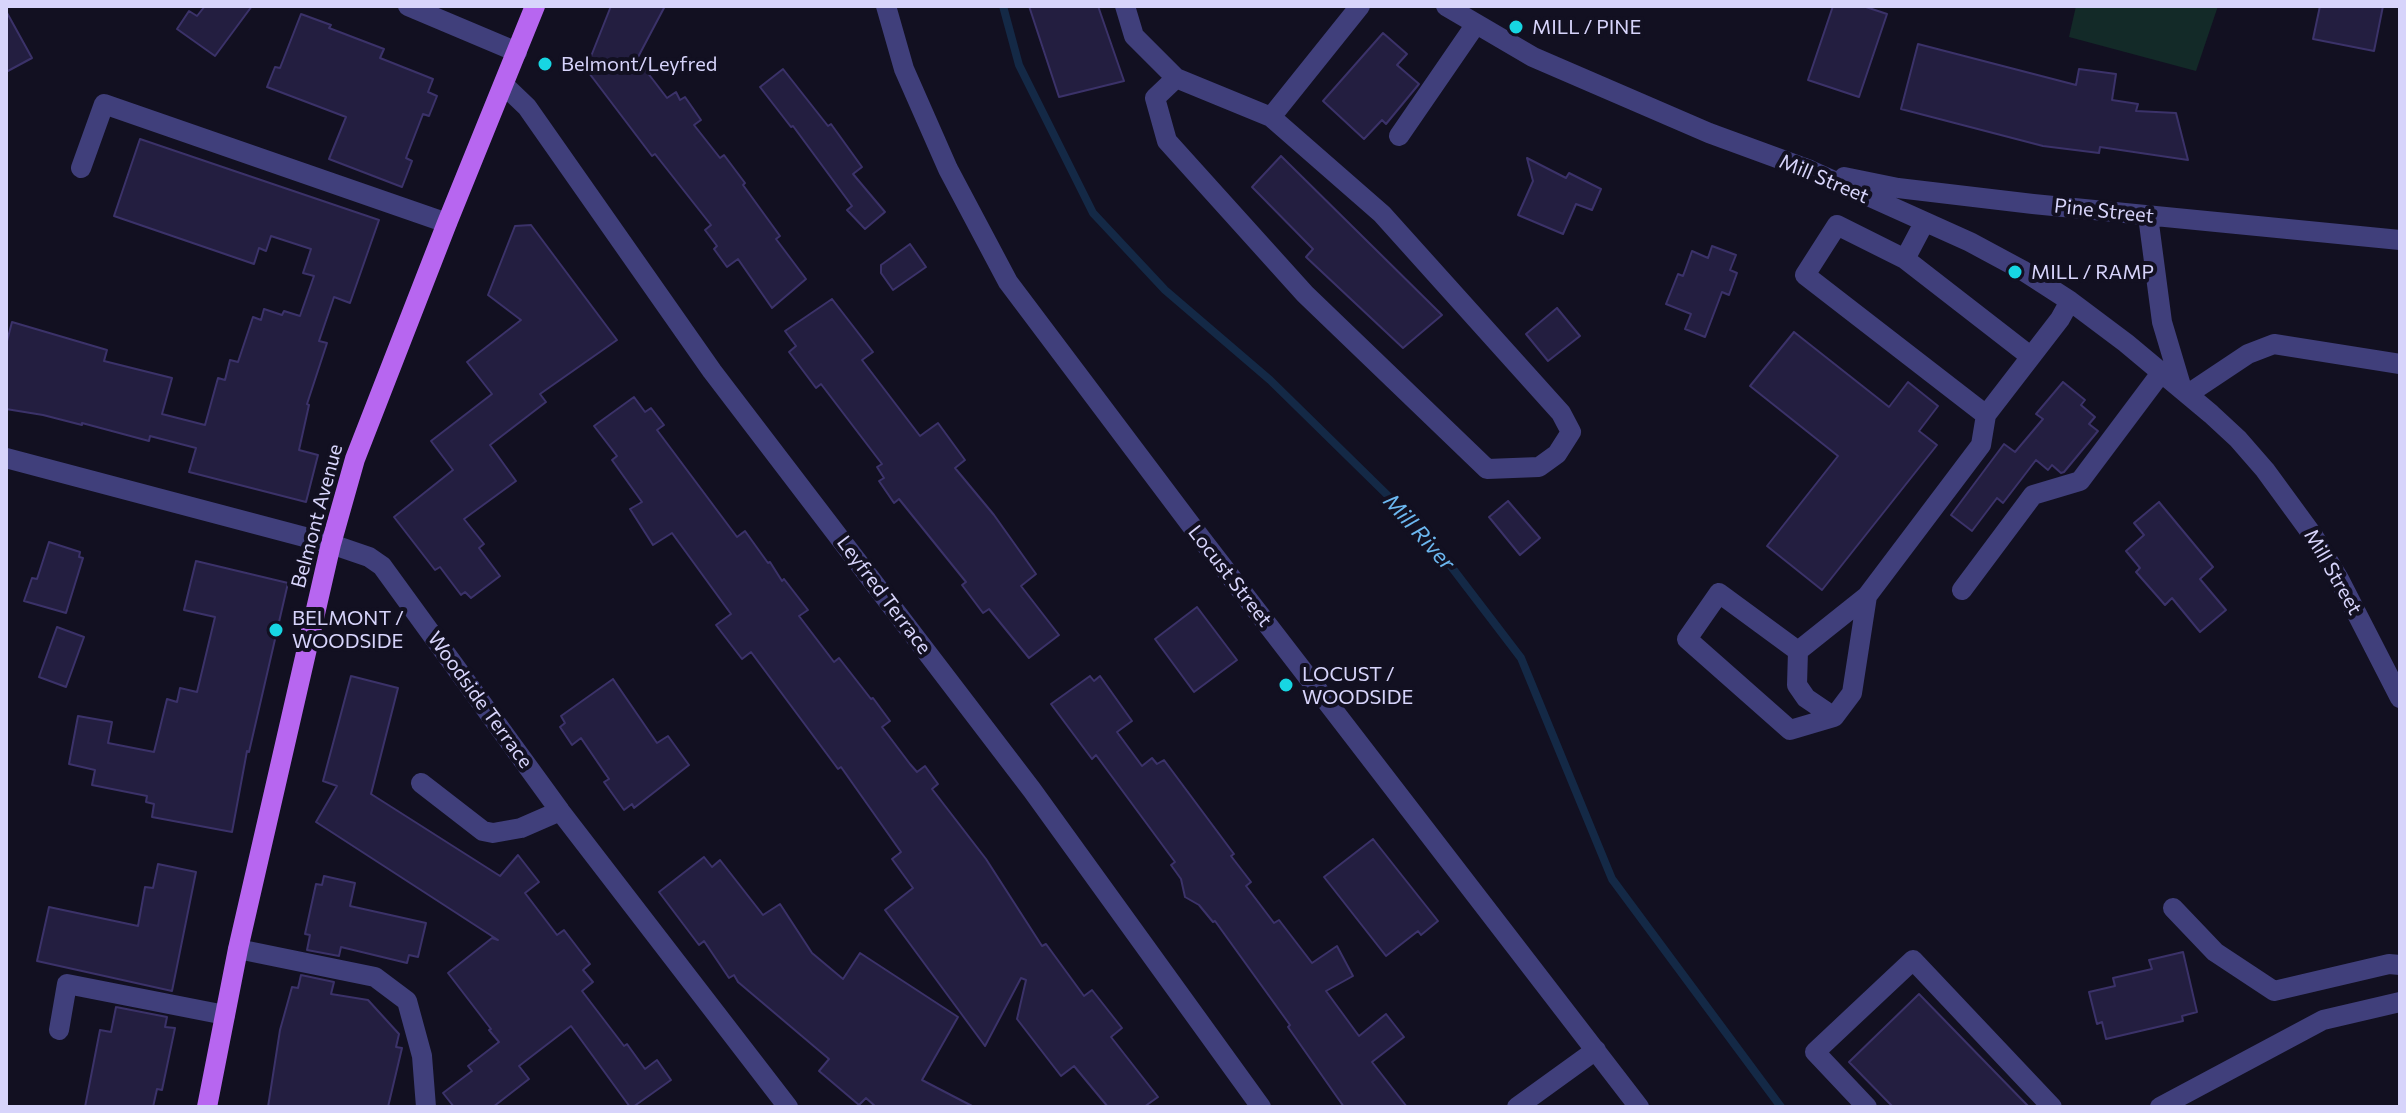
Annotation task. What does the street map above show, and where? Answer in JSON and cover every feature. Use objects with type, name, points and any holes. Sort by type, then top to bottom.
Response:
[{"type":"main road","name":"Belmont Avenue","points":[[207,1107],[238,949],[331,544],[355,459],[535,6]]},
{"type":"street","points":[[408,6],[517,52]]},
{"type":"street","name":"Locust Street","points":[[886,6],[910,84],[948,169],[1008,282],[1639,1107]]},
{"type":"street","points":[[1125,6],[1134,36],[1176,78],[1271,117],[1382,214],[1561,413],[1571,432],[1557,454],[1539,467],[1487,469],[1305,294],[1167,141],[1155,98],[1176,78]]},
{"type":"street","points":[[1271,117],[1360,6]]},
{"type":"street","name":"Mill Street","points":[[1446,6],[1533,57],[1610,92],[1810,170],[1997,256],[2070,301],[2185,392],[2238,439],[2265,470],[2298,514],[2339,579],[2400,698]]},
{"type":"street","points":[[1399,136],[1476,24]]},
{"type":"street","name":"Leyfred Terrace","points":[[504,85],[527,107],[712,371],[1032,790],[1261,1107]]},
{"type":"street","points":[[81,168],[104,104],[447,223]]},
{"type":"street","name":"Pine Street","points":[[1810,170],[1898,188],[2400,240]]},
{"type":"street","points":[[2148,216],[2162,322],[2185,392],[2248,354],[2274,344],[2400,364]]},
{"type":"street","points":[[1905,259],[1924,223]]},
{"type":"street","points":[[1986,415],[1805,275],[1837,225],[1905,259],[2030,356]]},
{"type":"street","points":[[1834,717],[1806,698],[1797,685],[1798,651],[1867,596],[1981,445],[1986,415],[2070,301]]},
{"type":"street","points":[[1962,590],[2033,495],[2080,481],[2161,373]]},
{"type":"street","name":"Woodside Terrace","points":[[6,458],[331,544],[369,557],[382,566],[560,811],[788,1107]]},
{"type":"street","points":[[1798,651],[1719,593],[1687,639],[1790,730],[1834,717],[1852,693],[1867,596]]},
{"type":"street","points":[[421,783],[483,831],[493,833],[521,828],[560,811]]},
{"type":"street","points":[[2173,908],[2215,952],[2274,991],[2389,964],[2400,965]]},
{"type":"street","points":[[238,949],[375,977],[407,1001],[422,1056],[426,1107]]},
{"type":"street","points":[[1867,1107],[1815,1052],[1913,960],[2052,1107]]},
{"type":"street","points":[[59,1030],[67,984],[225,1015]]},
{"type":"street","points":[[2160,1107],[2323,1020],[2400,1002]]},
{"type":"street","points":[[1517,1107],[1596,1050]]},
{"type":"green space","points":[[2076,6],[2218,6],[2196,71],[2069,37]]},
{"type":"building","points":[[205,6],[252,6],[215,56],[177,29],[189,11],[197,16]]},
{"type":"building","points":[[611,6],[665,6],[637,59],[667,98],[676,92],[680,100],[685,97],[701,120],[694,125],[720,158],[724,155],[745,183],[743,185],[780,236],[776,239],[806,279],[772,308],[738,259],[727,267],[705,230],[711,225],[655,154],[652,156],[586,69]]},
{"type":"building","points":[[1029,6],[1098,6],[1124,81],[1059,97]]},
{"type":"building","points":[[1833,6],[1863,6],[1887,14],[1859,97],[1808,80]]},
{"type":"building","points":[[2320,6],[2383,6],[2374,51],[2313,39]]},
{"type":"building","points":[[6,11],[32,58],[6,72]]},
{"type":"building","points":[[301,14],[384,49],[380,58],[433,79],[428,92],[437,96],[429,116],[423,114],[406,158],[412,161],[402,187],[329,159],[346,117],[267,87],[275,67],[280,68]]},
{"type":"building","points":[[1383,33],[1407,54],[1397,65],[1419,84],[1386,124],[1382,120],[1364,139],[1323,101]]},
{"type":"building","points":[[1918,44],[2076,85],[2079,69],[2116,74],[2112,100],[2138,104],[2136,111],[2176,113],[2188,160],[2100,147],[2099,153],[2043,146],[1901,109]]},
{"type":"building","points":[[783,69],[828,126],[831,124],[862,167],[853,174],[885,212],[865,229],[847,210],[852,206],[793,126],[760,87]]},
{"type":"building","points":[[140,139],[379,220],[350,303],[334,297],[319,341],[327,343],[307,404],[299,450],[318,455],[306,502],[189,472],[196,448],[150,436],[149,441],[82,423],[6,409],[6,345],[12,322],[107,350],[104,361],[172,378],[162,414],[205,425],[218,378],[225,380],[230,360],[238,362],[253,317],[261,320],[264,309],[282,315],[284,311],[300,316],[314,276],[303,273],[311,249],[271,236],[266,251],[259,248],[254,264],[114,216]]},
{"type":"building","points":[[1281,156],[1442,315],[1403,348],[1306,257],[1313,249],[1252,187]]},
{"type":"building","points":[[1527,158],[1566,178],[1569,173],[1601,189],[1592,210],[1576,204],[1563,234],[1518,215],[1533,181]]},
{"type":"building","points":[[531,225],[617,340],[540,394],[546,402],[490,445],[516,481],[464,519],[484,544],[479,548],[500,576],[471,598],[465,592],[461,595],[440,567],[435,570],[394,517],[453,470],[431,441],[492,394],[467,362],[521,320],[488,295],[515,226]]},
{"type":"building","points":[[910,244],[926,267],[893,290],[881,273],[881,265]]},
{"type":"building","points":[[1712,246],[1736,255],[1730,270],[1737,273],[1729,295],[1722,292],[1705,337],[1685,329],[1691,314],[1666,304],[1678,274],[1683,276],[1692,251],[1708,258]]},
{"type":"building","points":[[832,299],[873,352],[862,360],[920,436],[938,423],[965,460],[955,468],[994,515],[1036,574],[1021,586],[1059,635],[1029,658],[989,609],[983,613],[962,585],[966,582],[899,499],[894,503],[879,481],[884,478],[877,467],[882,464],[821,384],[816,388],[789,352],[796,346],[785,331]]},
{"type":"building","points":[[1557,308],[1580,336],[1548,361],[1526,334]]},
{"type":"building","points":[[1794,332],[1889,407],[1908,382],[1938,406],[1919,431],[1937,445],[1822,590],[1767,546],[1838,456],[1750,386]]},
{"type":"building","points":[[2063,382],[2085,400],[2081,405],[2095,417],[2089,424],[2098,431],[2064,472],[2052,465],[2048,470],[2036,460],[2003,503],[1997,498],[1972,531],[1951,515],[2004,444],[2015,452],[2043,419],[2036,414]]},
{"type":"building","points":[[634,397],[645,412],[651,408],[664,425],[657,430],[737,537],[745,531],[808,610],[799,616],[834,662],[839,658],[873,698],[890,721],[882,727],[910,764],[917,772],[925,766],[938,784],[932,789],[986,859],[1042,946],[1046,944],[1084,996],[1092,990],[1122,1028],[1111,1037],[1158,1097],[1144,1107],[1108,1107],[1074,1066],[1061,1076],[1017,1019],[1026,980],[1021,978],[985,1046],[885,910],[913,888],[892,859],[901,852],[841,767],[838,769],[751,652],[742,659],[716,625],[731,614],[672,533],[653,545],[630,509],[642,502],[612,460],[617,456],[594,426]]},
{"type":"building","points":[[1508,501],[1540,538],[1520,555],[1489,517]]},
{"type":"building","points":[[2159,502],[2213,567],[2200,579],[2226,610],[2200,632],[2172,598],[2165,605],[2136,572],[2140,568],[2126,551],[2144,535],[2134,523]]},
{"type":"building","points":[[49,542],[80,552],[79,557],[83,558],[66,613],[24,601],[32,578],[37,579]]},
{"type":"building","points":[[196,561],[288,583],[247,751],[232,832],[152,817],[154,804],[146,802],[147,796],[92,785],[95,770],[69,764],[78,716],[112,722],[108,743],[154,752],[167,699],[177,702],[180,688],[197,692],[215,617],[184,610]]},
{"type":"building","points":[[1197,607],[1237,660],[1194,692],[1155,639]]},
{"type":"building","points":[[57,627],[84,637],[66,687],[39,677]]},
{"type":"building","points":[[351,676],[398,688],[371,794],[500,876],[518,855],[539,882],[525,893],[557,935],[564,930],[590,964],[583,970],[593,982],[582,991],[645,1069],[657,1060],[671,1080],[630,1107],[571,1026],[519,1066],[529,1079],[493,1107],[454,1107],[443,1093],[472,1071],[468,1066],[499,1042],[448,973],[492,938],[498,940],[316,822],[337,786],[323,781]]},
{"type":"building","points":[[1090,676],[1094,681],[1100,676],[1132,721],[1117,732],[1142,766],[1152,758],[1157,764],[1164,760],[1234,854],[1231,856],[1251,882],[1246,886],[1274,923],[1279,920],[1312,963],[1337,946],[1353,976],[1326,991],[1359,1036],[1386,1014],[1404,1037],[1372,1062],[1407,1107],[1344,1107],[1215,921],[1199,905],[1185,897],[1181,879],[1171,865],[1175,862],[1096,755],[1092,759],[1051,704]]},
{"type":"building","points":[[613,679],[657,743],[668,736],[689,765],[634,808],[632,804],[624,810],[604,782],[609,779],[581,738],[572,745],[560,727],[565,723],[561,716]]},
{"type":"building","points":[[1373,839],[1438,921],[1421,935],[1418,931],[1386,956],[1324,877]]},
{"type":"building","points":[[704,857],[712,867],[720,860],[763,915],[780,904],[812,953],[843,979],[860,953],[958,1017],[922,1080],[974,1107],[876,1107],[866,1098],[859,1105],[819,1071],[829,1059],[738,982],[734,975],[729,978],[704,941],[699,945],[659,892]]},
{"type":"building","points":[[158,864],[196,872],[172,991],[37,961],[49,907],[138,926],[145,887],[153,888]]},
{"type":"building","points":[[324,876],[355,883],[350,906],[426,923],[418,957],[409,955],[407,963],[341,947],[339,956],[307,950],[310,935],[305,934],[316,884],[322,885]]},
{"type":"building","points":[[2183,952],[2197,1012],[2182,1016],[2183,1021],[2106,1039],[2102,1022],[2097,1024],[2089,992],[2115,986],[2113,978],[2152,969],[2149,960]]},
{"type":"building","points":[[301,975],[334,982],[331,994],[368,1000],[399,1034],[396,1047],[402,1048],[388,1107],[268,1107],[280,1030],[292,987],[298,988]]},
{"type":"building","points":[[1919,994],[2029,1107],[1893,1107],[1849,1062]]},
{"type":"building","points":[[116,1007],[167,1017],[165,1027],[175,1028],[162,1090],[157,1089],[153,1107],[85,1107],[100,1030],[111,1032]]},
{"type":"waterway","name":"Mill River","points":[[1003,6],[1019,65],[1093,213],[1165,290],[1270,380],[1424,531],[1521,658],[1612,879],[1781,1107]]},
{"type":"place","name":"MILL / PINE","points":[[1516,27]]},
{"type":"place","name":"Belmont/Leyfred","points":[[545,64]]},
{"type":"place","name":"MILL / RAMP","points":[[2015,272]]},
{"type":"place","name":"BELMONT / WOODSIDE","points":[[276,630]]},
{"type":"place","name":"LOCUST / WOODSIDE","points":[[1286,685]]}]
